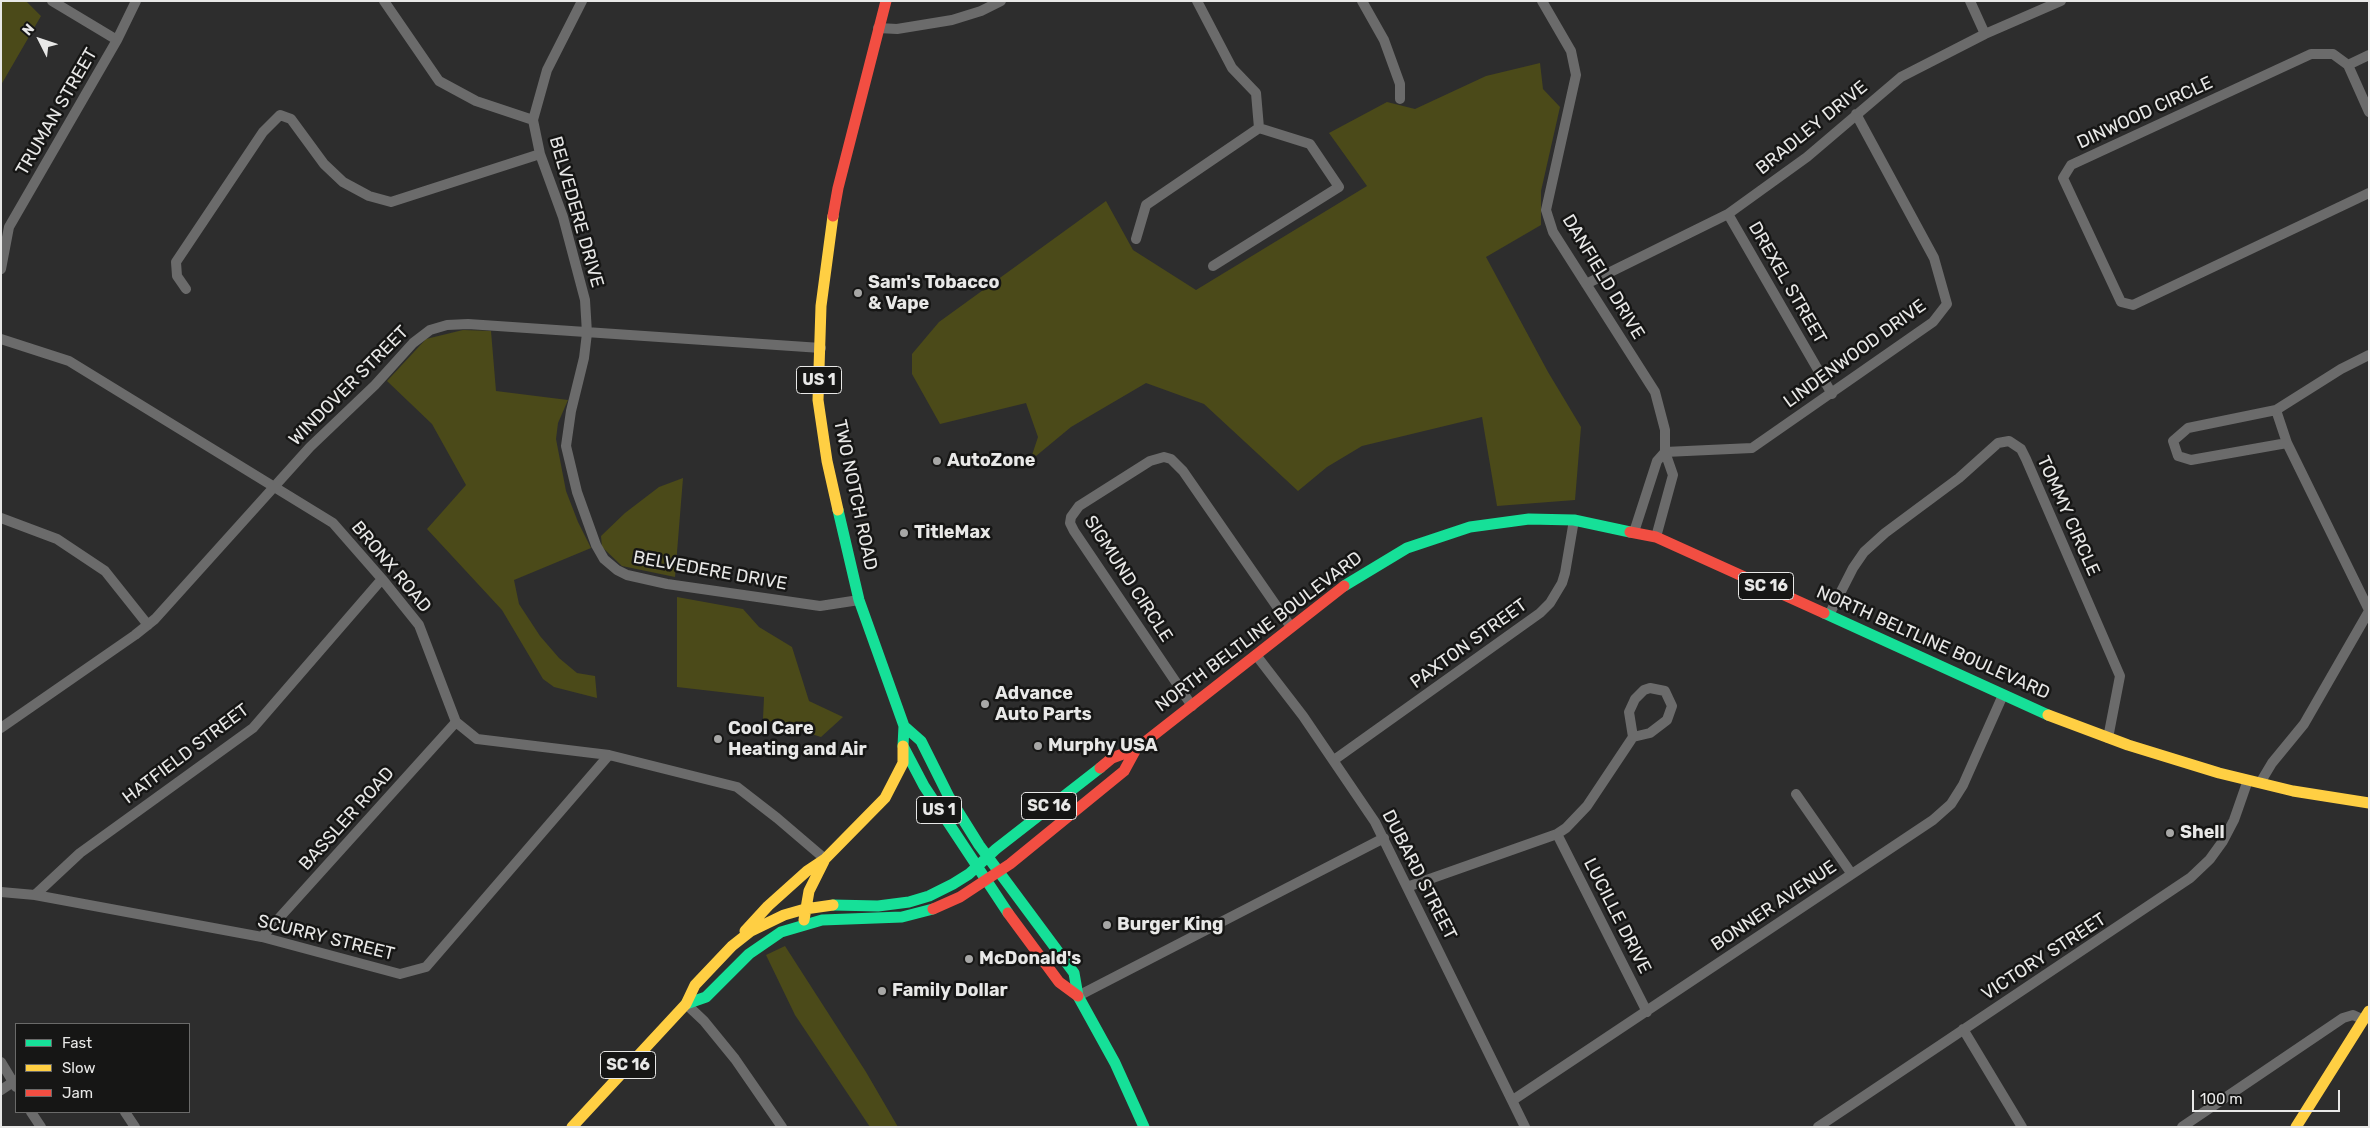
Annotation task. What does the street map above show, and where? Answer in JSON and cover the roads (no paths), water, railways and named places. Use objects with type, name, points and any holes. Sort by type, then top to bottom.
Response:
[{"type":"main road","name":"TWO NOTCH ROAD","points":[[886,1],[838,188],[828,237],[821,306],[818,400],[827,461],[859,600],[904,726],[903,746],[910,783],[972,871],[987,885],[1059,982],[1078,996]]},
{"type":"main road","name":"NORTH BELTLINE BOULEVARD","points":[[732,946],[751,931],[774,919],[806,909],[836,905],[878,906],[909,902],[937,893],[972,871],[1112,758],[1136,749],[1354,578],[1390,556],[1428,539],[1489,523],[1529,519],[1574,520],[1656,537],[2003,695],[2108,738],[2180,763],[2254,782],[2293,791],[2369,803]]},
{"type":"main road","name":"TWO NOTCH ROAD","points":[[904,726],[921,741],[949,797],[979,845],[1074,973],[1078,996],[1115,1063],[1144,1127]]},
{"type":"main road","points":[[885,798],[899,772],[902,763],[903,746]]},
{"type":"main road","points":[[686,1004],[706,997],[749,954],[773,936],[803,924],[828,920],[878,920],[911,916],[949,903],[987,885],[998,872],[1124,770],[1136,749]]},
{"type":"main road","points":[[686,1004],[695,985],[761,912],[807,871],[825,859],[885,798],[910,783]]},
{"type":"main road","points":[[803,924],[809,891],[825,859]]},
{"type":"main road","name":"SC 16","points":[[573,1126],[686,1004]]},
{"type":"main road","points":[[2296,1127],[2366,1016]]},
{"type":"street","points":[[52,1],[117,40]]},
{"type":"street","name":"TRUMAN STREET","points":[[1,269],[9,227],[117,40],[136,1]]},
{"type":"street","points":[[384,1],[439,81],[476,101],[533,120]]},
{"type":"street","name":"BELVEDERE DRIVE","points":[[582,1],[547,70],[533,120],[540,154],[563,217],[582,286],[587,333],[584,358],[567,427],[566,454],[576,492],[600,553],[610,565],[627,575],[667,584],[820,606],[859,600]]},
{"type":"street","points":[[878,28],[897,29],[952,20],[981,11],[1001,1]]},
{"type":"street","points":[[1197,1],[1232,68],[1256,93],[1258,128]]},
{"type":"street","points":[[1362,1],[1384,40],[1400,84],[1400,100]]},
{"type":"street","name":"DANFIELD DRIVE","points":[[1542,1],[1570,51],[1576,75],[1546,210],[1553,232],[1655,392],[1665,430],[1665,452],[1673,475],[1656,537]]},
{"type":"street","points":[[1970,1],[1985,34]]},
{"type":"street","name":"BRADLEY DRIVE","points":[[1586,284],[1728,214],[1807,157],[1901,77],[1985,34],[2061,1]]},
{"type":"street","name":"DINWOOD CIRCLE","points":[[2348,65],[2333,54],[2311,54],[2071,165],[2063,178],[2121,302],[2133,306],[2369,193]]},
{"type":"street","points":[[2369,55],[2348,65],[2369,112]]},
{"type":"street","name":"LINDENWOOD DRIVE","points":[[1665,452],[1752,448],[1933,322],[1947,304],[1934,258],[1856,114]]},
{"type":"street","points":[[186,289],[177,276],[176,262],[258,139],[280,115],[291,119],[324,164],[343,182],[370,196],[391,202],[540,154]]},
{"type":"street","points":[[1136,239],[1146,205],[1258,128]]},
{"type":"street","points":[[1214,266],[1339,187],[1310,144],[1258,128]]},
{"type":"street","name":"DREXEL STREET","points":[[1728,214],[1832,394]]},
{"type":"street","name":"WINDOVER STREET","points":[[1,728],[148,625],[310,447],[375,385],[413,343],[430,330],[447,325],[468,324],[821,348]]},
{"type":"street","name":"BRONX ROAD","points":[[1,340],[69,361],[333,523],[419,625],[456,722]]},
{"type":"street","points":[[2287,443],[2191,460],[2178,456],[2173,440],[2188,428],[2276,410],[2340,369],[2369,355]]},
{"type":"street","points":[[2276,410],[2287,443],[2369,611]]},
{"type":"street","name":"TOMMY CIRCLE","points":[[1829,615],[1852,568],[1864,552],[1885,533],[1959,478],[1998,443],[2009,441],[2021,449],[2026,459],[2120,676],[2108,738]]},
{"type":"street","name":"DANFIELD DRIVE","points":[[1634,532],[1658,460],[1665,452]]},
{"type":"street","name":"SIGMUND CIRCLE","points":[[1192,706],[1074,531],[1070,523],[1071,517],[1079,506],[1150,461],[1164,457],[1171,459],[1183,471],[1291,627]]},
{"type":"street","points":[[1,518],[57,539],[105,571],[148,625]]},
{"type":"street","name":"PAXTON STREET","points":[[1334,760],[1540,613],[1550,603],[1562,583],[1574,520]]},
{"type":"street","name":"HATFIELD STREET","points":[[35,895],[80,853],[253,728],[382,579]]},
{"type":"street","name":"VICTORY STREET","points":[[1818,1127],[2190,878],[2210,859],[2223,841],[2254,782],[2304,724],[2369,611]]},
{"type":"street","name":"DUBARD STREET","points":[[1256,655],[1298,709],[1334,760],[1384,838],[1525,1127]]},
{"type":"street","points":[[1407,887],[1557,834],[1579,816],[1633,737],[1650,733],[1667,720],[1672,706],[1665,691],[1650,688],[1644,690],[1635,699],[1629,712],[1633,737]]},
{"type":"street","name":"BONNER AVENUE","points":[[1512,1100],[1647,1012],[1851,873],[1922,829],[1951,804],[1964,785],[2003,695]]},
{"type":"street","points":[[456,722],[477,739],[609,755],[737,787],[825,859]]},
{"type":"street","name":"BASSLER ROAD","points":[[262,937],[456,722]]},
{"type":"street","name":"SCURRY STREET","points":[[1,892],[35,895],[262,937],[400,974],[426,967],[609,755]]},
{"type":"street","points":[[1796,794],[1851,873]]},
{"type":"street","name":"LUCILLE DRIVE","points":[[1557,834],[1647,1012]]},
{"type":"street","points":[[1078,996],[1384,838]]},
{"type":"street","points":[[686,1004],[709,1027],[735,1059],[782,1127]]},
{"type":"street","points":[[2182,1127],[2343,1018],[2353,1015],[2366,1016]]},
{"type":"street","points":[[1963,1030],[2022,1127]]},
{"type":"street","points":[[1,1062],[15,1083],[1,1090]]},
{"type":"street","points":[[33,1113],[41,1127]]},
{"type":"street","points":[[126,1113],[134,1127]]},
{"type":"place","name":"Sam's Tobacco & Vape","points":[[858,293]]},
{"type":"place","name":"AutoZone","points":[[937,461]]},
{"type":"place","name":"TitleMax","points":[[904,533]]},
{"type":"place","name":"Advance Auto Parts","points":[[985,704]]},
{"type":"place","name":"Cool Care Heating and Air","points":[[718,739]]},
{"type":"place","name":"Murphy USA","points":[[1038,746]]},
{"type":"place","name":"Shell","points":[[2170,833]]},
{"type":"place","name":"Burger King","points":[[1107,925]]},
{"type":"place","name":"McDonald's","points":[[969,959]]},
{"type":"place","name":"Family Dollar","points":[[882,991]]}]
